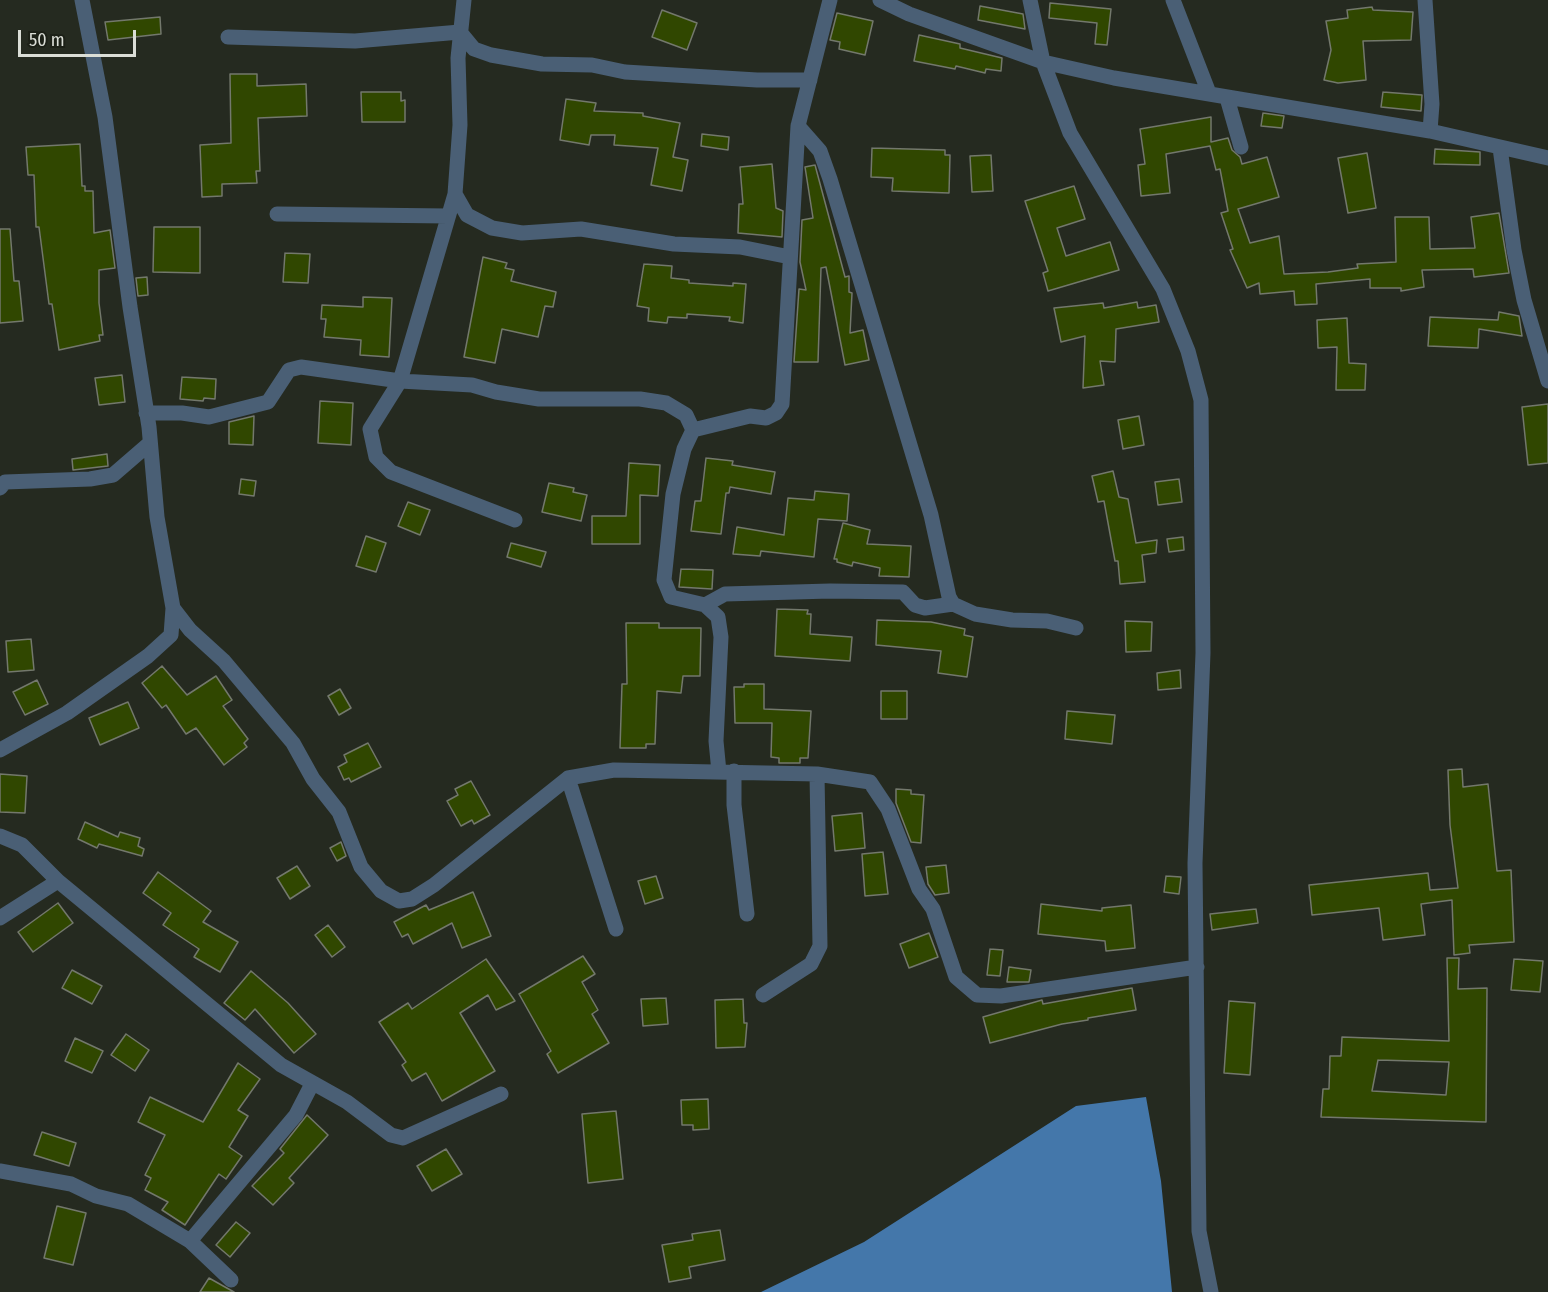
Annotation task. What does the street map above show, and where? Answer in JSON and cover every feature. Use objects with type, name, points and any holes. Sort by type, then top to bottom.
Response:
[{"type":"street","points":[[0,750],[67,713],[148,656],[171,636],[174,608],[157,517],[150,443],[105,117],[82,0]]},
{"type":"street","points":[[464,0],[460,32],[460,125],[455,194],[400,381],[370,429],[376,457],[391,472],[514,520]]},
{"type":"street","points":[[693,430],[750,416],[766,418],[776,413],[782,404],[798,126],[830,0]]},
{"type":"street","points":[[880,0],[909,14],[1042,62],[1114,78],[1430,131],[1548,158]]},
{"type":"street","points":[[1030,0],[1042,62],[1070,133],[1163,289],[1188,351],[1200,400],[1203,652],[1196,863],[1199,1231],[1211,1292]]},
{"type":"street","points":[[1173,0],[1209,93]]},
{"type":"street","points":[[1425,0],[1432,104],[1430,131]]},
{"type":"street","points":[[228,37],[355,41],[460,32]]},
{"type":"street","points":[[460,32],[474,49],[491,55],[542,64],[591,65],[624,72],[757,80],[810,80]]},
{"type":"street","points":[[1227,98],[1241,147]]},
{"type":"street","points":[[798,126],[820,151],[830,179],[932,515],[944,582],[953,604]]},
{"type":"street","points":[[1500,148],[1524,300],[1548,381]]},
{"type":"street","points":[[455,194],[467,216],[492,228],[522,233],[581,229],[674,244],[740,247],[790,256]]},
{"type":"street","points":[[277,214],[448,216]]},
{"type":"street","points":[[146,413],[182,413],[209,417],[268,402],[289,370],[301,367],[400,381],[472,385],[539,399],[640,399],[666,404],[686,415],[693,430]]},
{"type":"street","points":[[693,430],[684,449],[673,494],[664,580],[671,597],[705,605],[718,616],[721,637],[716,741],[727,771],[734,805],[747,914]]},
{"type":"street","points":[[0,488],[5,482],[90,479],[113,475],[150,443]]},
{"type":"street","points":[[705,605],[725,594],[830,591],[903,592],[915,605],[933,609],[953,604],[975,614],[1047,621],[1076,628]]},
{"type":"street","points":[[174,608],[190,630],[224,661],[293,743],[314,779],[339,812],[361,867],[381,891],[392,899],[412,899],[434,885],[568,778],[614,770],[817,774],[870,782],[888,809],[919,890],[933,909],[956,977],[977,995],[1001,996],[1197,967]]},
{"type":"street","points":[[763,995],[811,964],[820,946],[817,774]]},
{"type":"street","points":[[568,778],[616,929]]},
{"type":"street","points":[[0,836],[22,845],[58,881],[281,1065],[347,1102],[391,1135],[404,1138],[501,1094]]},
{"type":"street","points":[[0,918],[58,881]]},
{"type":"street","points":[[190,1241],[296,1115],[312,1084]]},
{"type":"street","points":[[0,1171],[71,1184],[96,1196],[128,1204],[190,1241],[231,1280]]},
{"type":"water","points":[[1146,1097],[1161,1181],[1172,1292],[761,1292],[864,1242],[1076,1106]]},
{"type":"building","points":[[1050,3],[1111,9],[1107,45],[1095,44],[1097,23],[1049,18]]},
{"type":"building","points":[[980,6],[1023,14],[1025,29],[978,20]]},
{"type":"building","points":[[1372,7],[1373,10],[1413,12],[1411,40],[1363,41],[1366,80],[1338,83],[1324,80],[1331,50],[1326,21],[1348,18],[1347,10]]},
{"type":"building","points":[[662,10],[697,23],[687,50],[652,37]]},
{"type":"building","points":[[837,13],[873,21],[865,55],[839,49],[840,42],[830,40]]},
{"type":"building","points":[[160,17],[161,34],[108,40],[105,22]]},
{"type":"building","points":[[919,35],[960,44],[960,48],[1002,58],[1001,71],[986,69],[985,73],[956,66],[955,69],[914,61]]},
{"type":"building","points":[[230,74],[257,74],[257,86],[306,84],[307,116],[258,118],[260,171],[256,171],[257,183],[222,184],[222,196],[202,197],[200,145],[231,143]]},
{"type":"building","points":[[361,92],[401,92],[401,101],[405,100],[405,122],[362,122]]},
{"type":"building","points":[[1383,92],[1422,95],[1421,111],[1381,107]]},
{"type":"building","points":[[566,99],[596,103],[594,111],[643,113],[643,116],[680,123],[673,157],[688,160],[682,191],[651,185],[658,148],[614,145],[615,135],[591,135],[589,145],[560,140]]},
{"type":"building","points":[[1263,113],[1284,116],[1282,128],[1261,126]]},
{"type":"building","points":[[1211,117],[1211,142],[1228,138],[1232,150],[1240,157],[1242,164],[1267,157],[1279,197],[1238,209],[1250,243],[1279,236],[1284,274],[1328,272],[1358,268],[1357,264],[1396,262],[1395,217],[1429,217],[1430,249],[1475,248],[1471,217],[1499,213],[1509,273],[1474,277],[1473,269],[1422,270],[1424,287],[1401,291],[1401,288],[1370,288],[1370,279],[1316,284],[1317,304],[1295,305],[1294,291],[1260,294],[1259,283],[1247,288],[1230,250],[1233,249],[1221,213],[1228,211],[1220,169],[1216,170],[1210,146],[1166,154],[1170,193],[1141,196],[1138,165],[1145,164],[1140,129]]},
{"type":"building","points":[[702,134],[729,137],[728,150],[701,146]]},
{"type":"building","points":[[80,144],[82,186],[85,186],[85,191],[93,191],[94,233],[110,230],[115,268],[99,270],[99,303],[103,335],[99,335],[100,341],[59,350],[52,304],[49,304],[39,227],[36,227],[34,175],[28,175],[26,147]]},
{"type":"building","points":[[872,148],[945,150],[945,155],[950,155],[949,193],[892,191],[893,178],[871,177]]},
{"type":"building","points":[[1435,149],[1480,152],[1480,165],[1434,164]]},
{"type":"building","points":[[1367,153],[1376,208],[1348,213],[1338,158]]},
{"type":"building","points":[[991,155],[993,191],[972,192],[970,156]]},
{"type":"building","points":[[772,164],[776,208],[783,211],[782,237],[738,233],[739,204],[743,204],[740,167]]},
{"type":"building","points":[[815,165],[845,277],[849,276],[849,292],[852,293],[850,333],[863,330],[869,360],[845,365],[826,267],[821,268],[818,362],[794,362],[799,289],[806,290],[800,262],[802,220],[813,218],[805,167]]},
{"type":"building","points":[[1074,186],[1085,219],[1057,228],[1066,256],[1110,242],[1119,270],[1048,291],[1043,273],[1048,271],[1025,201]]},
{"type":"building","points":[[154,227],[200,227],[200,273],[153,272]]},
{"type":"building","points":[[0,229],[10,229],[14,281],[19,281],[23,321],[0,323]]},
{"type":"building","points":[[285,253],[310,254],[308,283],[283,282]]},
{"type":"building","points":[[483,257],[507,263],[505,268],[514,270],[511,281],[556,292],[553,307],[545,306],[538,337],[502,329],[495,363],[464,357]]},
{"type":"building","points":[[644,264],[672,266],[671,278],[689,280],[689,283],[733,286],[733,283],[746,284],[743,323],[729,321],[730,317],[687,314],[687,318],[668,317],[667,323],[648,321],[649,308],[637,306]]},
{"type":"building","points":[[147,277],[148,295],[138,296],[136,278]]},
{"type":"building","points":[[363,297],[392,298],[389,357],[360,355],[361,340],[324,337],[326,319],[321,319],[322,305],[363,307]]},
{"type":"building","points":[[1137,302],[1138,308],[1156,305],[1159,322],[1116,329],[1115,362],[1100,361],[1104,385],[1083,388],[1085,336],[1061,342],[1054,308],[1103,303],[1104,308]]},
{"type":"building","points":[[1499,312],[1519,316],[1522,336],[1479,329],[1478,348],[1428,346],[1430,317],[1498,320]]},
{"type":"building","points":[[1347,318],[1349,363],[1366,364],[1365,390],[1336,390],[1337,347],[1318,348],[1317,320]]},
{"type":"building","points":[[122,375],[125,402],[99,405],[95,378]]},
{"type":"building","points":[[182,377],[216,379],[215,399],[204,398],[203,401],[180,399]]},
{"type":"building","points":[[320,401],[353,403],[351,445],[318,443]]},
{"type":"building","points":[[1548,404],[1548,463],[1528,465],[1522,407]]},
{"type":"building","points":[[254,416],[253,445],[229,444],[229,422]]},
{"type":"building","points":[[1139,416],[1144,445],[1123,449],[1118,420]]},
{"type":"building","points":[[107,454],[108,466],[73,470],[72,459]]},
{"type":"building","points":[[706,458],[733,461],[732,465],[775,472],[771,494],[730,487],[729,493],[726,493],[721,534],[691,531],[695,501],[701,501]]},
{"type":"building","points":[[629,463],[660,465],[658,496],[640,495],[640,544],[592,544],[592,516],[626,516]]},
{"type":"building","points":[[1113,471],[1119,497],[1128,499],[1136,543],[1157,540],[1156,553],[1142,555],[1145,582],[1120,584],[1118,561],[1115,561],[1104,501],[1098,502],[1092,476]]},
{"type":"building","points":[[241,479],[256,481],[254,496],[239,494]]},
{"type":"building","points":[[1179,479],[1182,502],[1158,505],[1155,482]]},
{"type":"building","points":[[549,483],[574,488],[573,492],[587,495],[581,521],[542,512]]},
{"type":"building","points":[[815,491],[849,494],[847,521],[818,519],[814,557],[761,551],[760,556],[733,554],[737,527],[784,535],[788,498],[814,500]]},
{"type":"building","points":[[408,502],[430,510],[420,535],[398,526]]},
{"type":"building","points":[[843,523],[870,530],[867,544],[911,546],[909,577],[879,576],[880,568],[853,562],[852,566],[837,562],[837,559],[834,559]]},
{"type":"building","points":[[366,536],[386,543],[376,572],[356,566]]},
{"type":"building","points":[[1183,537],[1184,550],[1169,552],[1167,539]]},
{"type":"building","points":[[511,543],[546,552],[541,567],[507,557]]},
{"type":"building","points":[[681,569],[713,570],[712,589],[679,587]]},
{"type":"building","points":[[777,609],[808,610],[807,614],[811,614],[810,634],[852,637],[850,661],[775,656]]},
{"type":"building","points":[[877,620],[931,622],[965,629],[964,635],[973,637],[967,677],[938,673],[941,651],[876,645]]},
{"type":"building","points":[[1125,621],[1152,622],[1151,651],[1126,652]]},
{"type":"building","points":[[626,623],[659,623],[659,628],[701,628],[700,676],[683,676],[681,693],[657,691],[655,744],[646,744],[646,748],[620,748],[622,684],[627,684]]},
{"type":"building","points":[[31,639],[34,670],[8,672],[6,641]]},
{"type":"building","points":[[162,666],[187,695],[216,676],[232,700],[223,706],[248,739],[244,743],[247,747],[224,765],[196,728],[186,734],[166,705],[162,708],[142,683]]},
{"type":"building","points":[[1180,670],[1181,688],[1158,690],[1157,673]]},
{"type":"building","points":[[37,680],[48,704],[25,715],[13,692]]},
{"type":"building","points":[[744,684],[764,684],[764,709],[811,711],[808,758],[800,758],[800,763],[779,763],[779,758],[771,757],[772,723],[735,723],[734,687],[744,687]]},
{"type":"building","points":[[340,689],[351,708],[339,715],[328,696]]},
{"type":"building","points":[[881,691],[907,691],[907,719],[881,719]]},
{"type":"building","points":[[128,702],[139,728],[100,745],[89,718]]},
{"type":"building","points":[[1067,711],[1115,715],[1112,744],[1065,739]]},
{"type":"building","points":[[368,743],[381,767],[351,782],[349,778],[344,780],[338,767],[347,762],[344,755]]},
{"type":"building","points":[[1462,769],[1463,787],[1488,784],[1497,871],[1511,870],[1514,942],[1469,945],[1470,953],[1454,955],[1452,900],[1421,904],[1425,935],[1383,940],[1379,908],[1312,915],[1309,885],[1428,873],[1430,890],[1458,888],[1450,825],[1448,770]]},
{"type":"building","points":[[0,774],[27,776],[25,813],[0,812]]},
{"type":"building","points":[[471,781],[490,815],[474,824],[472,820],[461,826],[447,801],[458,795],[455,789]]},
{"type":"building","points":[[896,789],[911,790],[911,794],[924,795],[921,843],[911,842],[896,803]]},
{"type":"building","points":[[862,813],[865,848],[835,851],[832,816]]},
{"type":"building","points":[[85,822],[118,837],[120,832],[140,838],[138,846],[144,849],[142,856],[99,844],[97,848],[78,839]]},
{"type":"building","points":[[341,842],[346,856],[337,861],[330,848]]},
{"type":"building","points":[[883,852],[888,894],[865,896],[862,854]]},
{"type":"building","points":[[946,865],[949,893],[935,895],[928,884],[926,867]]},
{"type":"building","points":[[297,866],[310,886],[290,899],[277,878]]},
{"type":"building","points":[[158,872],[211,911],[203,922],[238,942],[220,972],[194,957],[199,949],[163,925],[171,913],[143,893]]},
{"type":"building","points":[[656,876],[663,898],[645,904],[638,881]]},
{"type":"building","points":[[1166,876],[1181,877],[1179,894],[1164,892]]},
{"type":"building","points":[[473,892],[491,936],[462,948],[452,923],[413,944],[408,934],[402,937],[394,922],[426,905],[429,910]]},
{"type":"building","points":[[58,903],[73,923],[33,952],[18,932]]},
{"type":"building","points":[[1041,904],[1102,911],[1102,908],[1131,905],[1135,948],[1106,951],[1105,941],[1038,934]]},
{"type":"building","points":[[1256,909],[1258,923],[1212,930],[1210,914]]},
{"type":"building","points":[[328,925],[345,947],[332,957],[315,935]]},
{"type":"building","points":[[929,933],[938,957],[909,968],[900,944]]},
{"type":"building","points":[[990,949],[1003,950],[1000,976],[987,975]]},
{"type":"building","points":[[583,956],[595,974],[582,982],[598,1010],[592,1014],[609,1043],[558,1073],[547,1054],[551,1051],[519,994]]},
{"type":"building","points":[[1447,958],[1459,958],[1458,989],[1487,988],[1486,1122],[1321,1117],[1323,1089],[1329,1089],[1330,1056],[1341,1056],[1342,1037],[1449,1041]],"holes":[[[1378,1060],[1449,1062],[1446,1095],[1372,1091]]]},
{"type":"building","points":[[486,959],[515,1001],[496,1010],[488,995],[460,1013],[495,1071],[442,1101],[426,1073],[412,1081],[402,1065],[406,1062],[379,1022],[408,1003],[412,1009]]},
{"type":"building","points":[[1514,959],[1543,961],[1540,992],[1511,990]]},
{"type":"building","points":[[1009,967],[1031,970],[1029,982],[1007,982]]},
{"type":"building","points":[[72,970],[102,986],[92,1004],[62,988]]},
{"type":"building","points":[[251,971],[288,1003],[316,1034],[294,1053],[255,1009],[245,1020],[224,1003]]},
{"type":"building","points":[[1132,988],[1136,1010],[1088,1018],[1088,1020],[1062,1024],[990,1043],[983,1017],[1042,1000],[1043,1004]]},
{"type":"building","points":[[666,998],[668,1024],[643,1026],[641,999]]},
{"type":"building","points":[[743,999],[744,1023],[747,1023],[745,1047],[716,1048],[715,1000]]},
{"type":"building","points":[[1229,1001],[1255,1003],[1250,1075],[1224,1073]]},
{"type":"building","points":[[126,1034],[149,1050],[135,1071],[111,1055]]},
{"type":"building","points":[[75,1038],[103,1051],[92,1073],[65,1061]]},
{"type":"building","points":[[238,1063],[260,1079],[238,1110],[248,1116],[229,1147],[242,1156],[226,1179],[219,1174],[185,1225],[162,1210],[168,1202],[145,1190],[151,1178],[145,1175],[165,1135],[138,1122],[150,1097],[203,1122]]},
{"type":"building","points":[[708,1099],[709,1129],[693,1130],[693,1125],[682,1125],[681,1100]]},
{"type":"building","points":[[616,1111],[623,1179],[588,1183],[582,1114]]},
{"type":"building","points":[[307,1115],[328,1135],[289,1178],[294,1183],[273,1205],[252,1186],[284,1153],[280,1149]]},
{"type":"building","points":[[42,1132],[76,1143],[69,1166],[34,1155]]},
{"type":"building","points":[[446,1149],[462,1174],[432,1191],[417,1166]]},
{"type":"building","points":[[57,1206],[86,1213],[73,1265],[44,1258]]},
{"type":"building","points":[[236,1222],[250,1233],[230,1257],[216,1245]]},
{"type":"building","points":[[720,1230],[725,1260],[689,1267],[691,1278],[669,1282],[662,1245],[693,1240],[692,1234]]},
{"type":"building","points":[[209,1278],[225,1287],[234,1292],[200,1292]]}]
